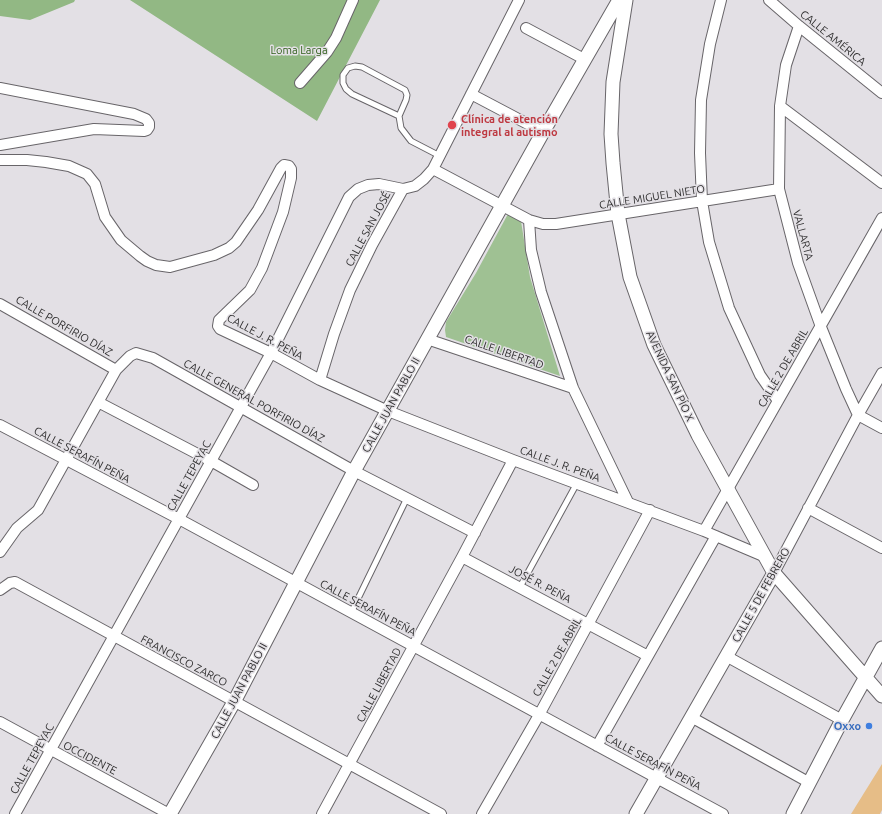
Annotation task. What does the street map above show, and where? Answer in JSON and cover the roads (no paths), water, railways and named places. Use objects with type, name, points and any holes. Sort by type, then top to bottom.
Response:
[{"type":"street","points":[[300,83],[327,52],[336,38],[354,0]]},
{"type":"street","name":"CALLE SAN JOSÉ","points":[[320,380],[334,334],[350,290],[372,245],[403,189],[415,186],[433,169],[519,0]]},
{"type":"street","name":"CALLE JUAN PABLO II","points":[[170,814],[234,702],[354,471],[584,59],[619,0]]},
{"type":"street","name":"AVENIDA SAN PÍO X","points":[[626,0],[613,82],[611,134],[618,214],[630,277],[654,345],[698,435],[763,556],[774,573],[882,696]]},
{"type":"street","points":[[721,0],[710,44],[701,100],[700,153],[702,201],[709,242],[730,308],[760,374],[778,401]]},
{"type":"street","name":"CALLE AMÉRICA","points":[[769,0],[882,93]]},
{"type":"street","points":[[779,9],[785,0]]},
{"type":"street","name":"VALLARTA","points":[[799,26],[786,65],[780,106],[779,189],[798,263],[821,327],[858,415]]},
{"type":"street","points":[[526,28],[584,59]]},
{"type":"street","points":[[0,88],[134,114],[146,119],[149,123],[149,127],[144,131],[94,129],[0,145]]},
{"type":"street","points":[[472,94],[543,132]]},
{"type":"street","points":[[780,106],[882,183]]},
{"type":"street","name":"CALLE J. R. PEÑA","points":[[0,160],[46,162],[69,166],[87,174],[94,184],[105,217],[121,240],[147,261],[156,265],[170,267],[214,255],[229,248],[236,242],[258,210],[281,168],[284,166],[289,166],[291,169],[291,178],[282,212],[257,280],[242,299],[222,315],[218,326],[226,332],[271,353],[320,380],[388,412],[650,510],[763,556]]},
{"type":"street","name":"CALLE MIGUEL NIETO","points":[[433,169],[529,220],[543,224],[556,224],[779,189]]},
{"type":"street","name":"CALLE TEPEYAC","points":[[15,814],[271,353],[349,197],[358,189],[368,185],[379,184],[403,189]]},
{"type":"street","name":"CALLE 2 DE ABRIL","points":[[704,531],[727,488],[821,327],[882,218]]},
{"type":"street","points":[[529,220],[532,250],[541,292],[573,388],[628,502]]},
{"type":"street","name":"CALLE PORFIRIO DÍAZ","points":[[0,304],[116,370]]},
{"type":"street","name":"CALLE LIBERTAD","points":[[428,339],[573,388]]},
{"type":"street","name":"CALLE GENERAL PORFIRIO DÍAZ","points":[[116,370],[130,356],[136,353],[152,358],[354,471],[475,533]]},
{"type":"street","points":[[0,552],[18,528],[38,510],[116,370]]},
{"type":"street","name":"CALLE 5 DE FEBRERO","points":[[636,814],[774,573],[882,373]]},
{"type":"street","points":[[98,402],[211,461],[253,485]]},
{"type":"street","points":[[858,415],[882,428]]},
{"type":"street","name":"CALLE SERAFÍN PEÑA","points":[[0,425],[66,459],[723,814]]},
{"type":"street","name":"CALLE LIBERTAD","points":[[322,814],[475,533],[513,460]]},
{"type":"street","points":[[808,508],[882,548]]},
{"type":"street","name":"CALLE 2 DE ABRIL","points":[[482,814],[589,624],[650,510]]},
{"type":"street","points":[[597,746],[716,536]]},
{"type":"street","name":"JOSÉ R. PEÑA","points":[[462,556],[648,656]]},
{"type":"street","name":"FRANCISCO ZARCO","points":[[0,590],[10,583],[15,582],[441,814]]},
{"type":"street","points":[[793,814],[842,720],[882,648]]},
{"type":"street","points":[[726,656],[842,720]]},
{"type":"street","points":[[690,718],[810,783]]},
{"type":"street","name":"OCCIDENTE","points":[[0,722],[170,814]]},
{"type":"lane","points":[[512,0],[514,12]]},
{"type":"lane","points":[[399,116],[352,94],[346,89],[342,83],[343,75],[348,68],[355,66],[362,67],[405,90],[407,95],[406,100],[399,116],[401,128],[410,141],[440,156]]},
{"type":"lane","points":[[520,587],[577,483]]},
{"type":"lane","points":[[350,612],[407,498]]},
{"type":"place","name":"Clínica de atención integral al autismo","points":[[452,125]]},
{"type":"place","name":"Oxxo","points":[[869,726]]},
{"type":"park label","name":"Loma Larga","points":[[299,50]]}]
